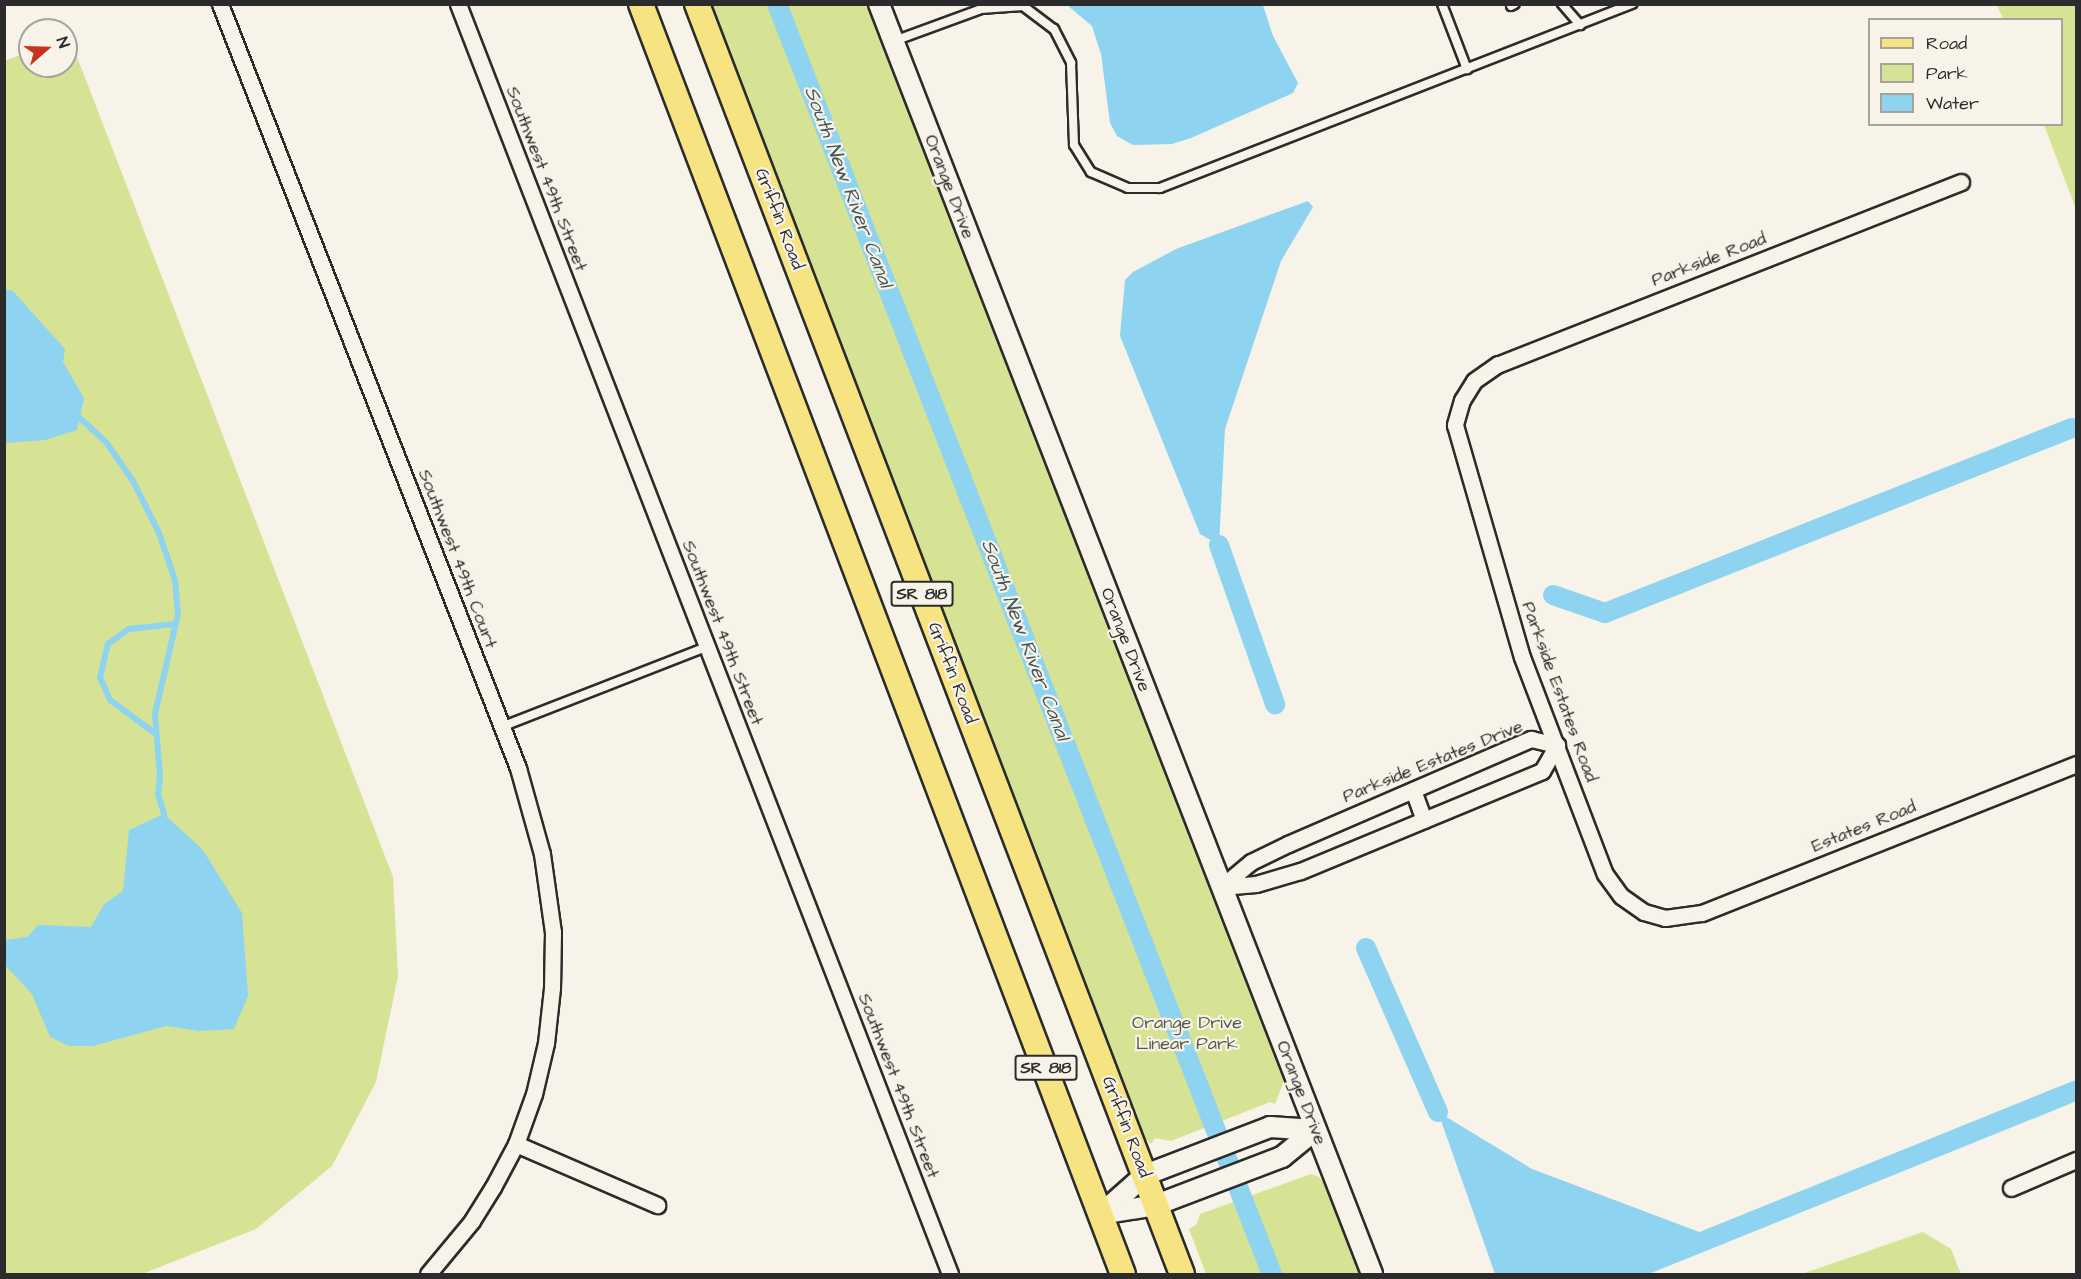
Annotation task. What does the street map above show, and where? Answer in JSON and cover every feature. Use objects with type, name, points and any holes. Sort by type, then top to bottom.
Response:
[{"type":"main road","name":"SR 818","points":[[640,4],[1124,1275]]},
{"type":"main road","name":"Griffin Road","points":[[697,4],[1182,1275]]},
{"type":"street","name":"Southwest 49th Court","points":[[220,4],[518,768],[542,854],[553,932],[546,1043],[516,1144],[472,1221],[428,1275]]},
{"type":"street","name":"Southwest 49th Street","points":[[458,4],[950,1275]]},
{"type":"street","name":"Orange Drive","points":[[879,4],[1372,1275]]},
{"type":"street","name":"Parkside Road","points":[[1474,381],[1498,364],[1961,182]]},
{"type":"street","name":"Parkside Estates Road","points":[[1474,381],[1462,400],[1455,424],[1460,448],[1522,657],[1605,874],[1621,896],[1644,912],[1665,918]]},
{"type":"street","name":"Parkside Estates Drive","points":[[1221,887],[1251,862],[1531,739],[1557,745]]},
{"type":"street","points":[[1221,887],[1256,884],[1300,871],[1542,771],[1557,745]]},
{"type":"street","name":"Estates Road","points":[[1665,918],[1702,913],[2076,764]]},
{"type":"street","points":[[1413,790],[1424,820]]},
{"type":"street","points":[[1101,1214],[1145,1175],[1270,1127],[1315,1130]]},
{"type":"street","points":[[1101,1214],[1156,1205],[1183,1195],[1282,1156],[1315,1130]]},
{"type":"street","points":[[516,1144],[657,1205]]},
{"type":"street","points":[[2011,1188],[2076,1160]]},
{"type":"lane","points":[[1442,4],[1467,69]]},
{"type":"lane","points":[[1562,4],[1580,25]]},
{"type":"lane","points":[[893,42],[981,9],[1023,6],[1054,29],[1071,63],[1074,145],[1091,172],[1128,188],[1160,188],[1632,4]]},
{"type":"lane","points":[[501,727],[706,647]]},
{"type":"green space","name":"Orange Drive Linear Park","points":[[710,5],[868,5],[1281,1065],[1284,1081],[1275,1104],[1270,1102],[1171,1141],[1155,1138],[1151,1144],[1144,1137]]},
{"type":"green space","points":[[1997,5],[2076,5],[2076,209],[2044,126],[2063,126],[2063,18],[2003,18]]},
{"type":"green space","points":[[18,56],[18,78],[78,78],[78,59],[393,877],[398,976],[376,1082],[332,1166],[256,1229],[142,1274],[5,1274],[5,61]]},
{"type":"green space","points":[[1311,1174],[1319,1177],[1331,1192],[1364,1274],[1206,1274],[1189,1229],[1197,1224],[1200,1214]]},
{"type":"green space","points":[[1923,1232],[1951,1249],[1961,1274],[1802,1274]]},
{"type":"water","points":[[1067,5],[1263,5],[1273,36],[1298,83],[1293,93],[1191,138],[1172,144],[1133,145],[1117,136],[1110,123],[1101,54],[1092,26]]},
{"type":"water","points":[[1308,201],[1313,207],[1281,261],[1225,429],[1219,545],[1200,534],[1120,336],[1125,280],[1133,272],[1176,249]]},
{"type":"water","points":[[5,289],[13,291],[65,349],[63,362],[84,398],[77,430],[45,440],[5,443]]},
{"type":"water","points":[[164,814],[203,850],[242,913],[248,996],[234,1029],[200,1031],[166,1026],[93,1046],[69,1046],[50,1037],[32,994],[5,965],[5,940],[27,937],[38,925],[91,927],[104,904],[123,891],[129,830]]},
{"type":"water","points":[[1438,1112],[1532,1169],[1710,1236],[1622,1274],[1495,1274]]},
{"type":"waterway","name":"South New River Canal","points":[[777,4],[1272,1274]]},
{"type":"waterway","points":[[80,418],[106,442],[133,481],[159,533],[175,580],[178,614],[155,714],[160,776],[158,794],[164,814]]},
{"type":"waterway","points":[[1553,595],[1605,613],[2072,428]]},
{"type":"waterway","points":[[1219,545],[1275,704]]},
{"type":"waterway","points":[[156,734],[110,700],[100,678],[108,644],[129,629],[175,624]]},
{"type":"waterway","points":[[1366,948],[1438,1112]]},
{"type":"waterway","points":[[1622,1274],[2076,1091]]}]
